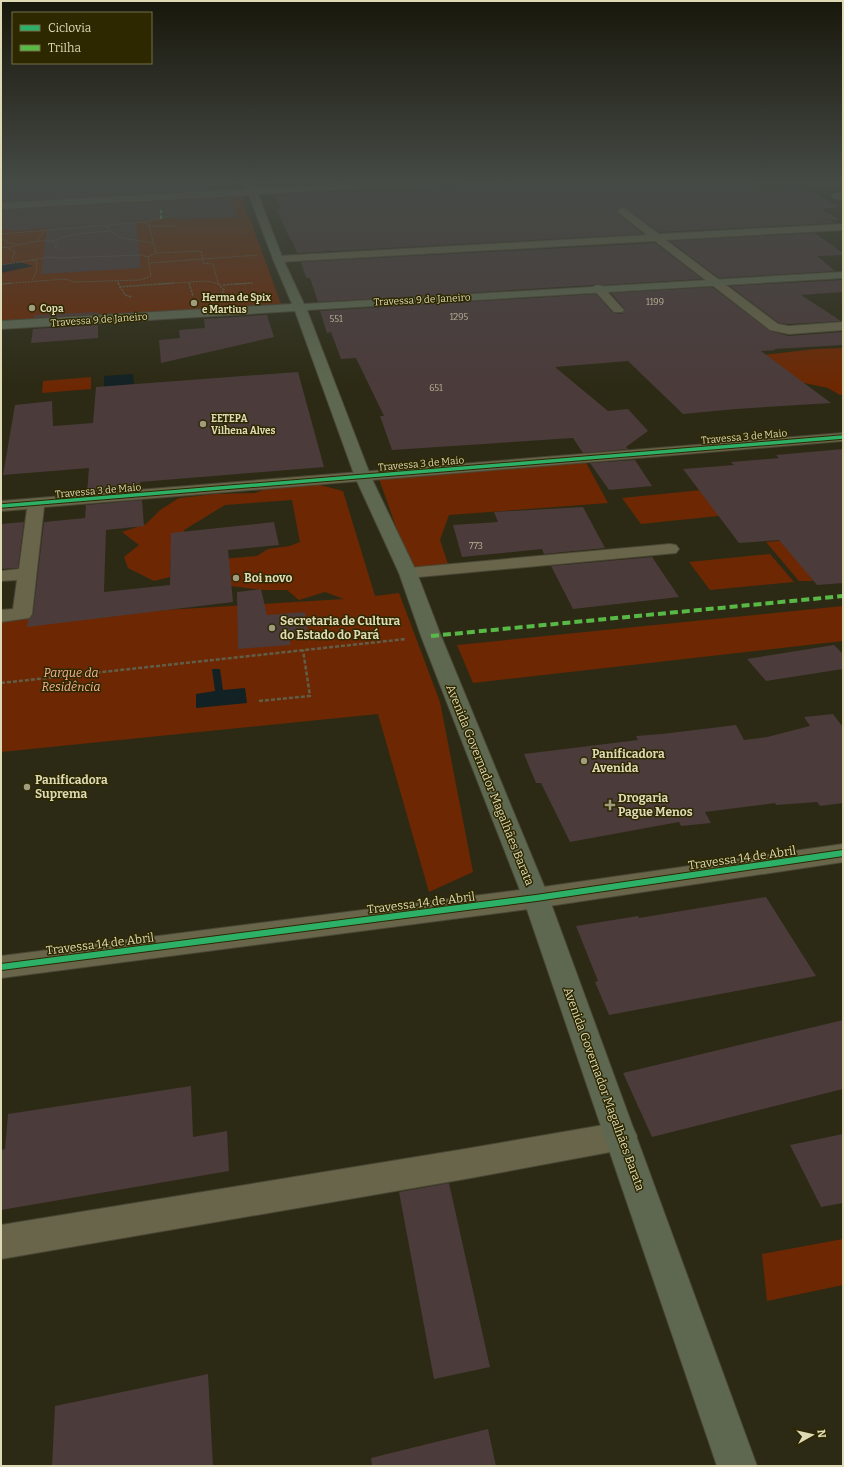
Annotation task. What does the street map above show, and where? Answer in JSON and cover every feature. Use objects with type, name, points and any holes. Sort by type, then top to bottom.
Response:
[{"type":"main road","name":"Avenida Governador Magalhães Barata","points":[[274,248],[299,306],[363,477],[408,573],[431,636],[536,898],[737,1466]]},
{"type":"main road","name":"Travessa 9 de Janeiro","points":[[1,325],[299,306],[843,275]]},
{"type":"street","points":[[278,259],[468,248]]},
{"type":"street","points":[[671,248],[777,328],[799,330],[843,326]]},
{"type":"street","points":[[594,289],[612,310]]},
{"type":"street","name":"Travessa 3 de Maio","points":[[1,506],[843,437]]},
{"type":"street","points":[[1,616],[22,614],[36,504]]},
{"type":"street","points":[[408,573],[670,549]]},
{"type":"street","points":[[1,576],[28,573]]},
{"type":"street","name":"Travessa 14 de Abril","points":[[1,967],[536,898],[843,853]]},
{"type":"street","points":[[1,1242],[465,1164],[621,1136]]},
{"type":"path","points":[[10,248],[15,252],[12,259],[14,262]]},
{"type":"path","points":[[155,248],[156,253]]},
{"type":"path","points":[[1,265],[50,257],[62,258],[128,254],[148,257],[156,253],[201,251],[203,263],[212,264],[218,282]]},
{"type":"path","points":[[149,263],[202,258],[264,255]]},
{"type":"path","points":[[1,284],[32,280],[65,279],[74,282],[140,280],[150,276],[148,257]]},
{"type":"path","points":[[31,260],[37,262],[36,273],[32,280]]},
{"type":"path","points":[[119,287],[218,282],[223,285],[254,283]]},
{"type":"path","points":[[189,283],[194,300]]},
{"type":"path","points":[[220,297],[224,290],[223,285]]},
{"type":"path","points":[[1,683],[431,636]]},
{"type":"path","points":[[259,701],[310,696],[303,650]]},
{"type":"green space","points":[[1,248],[261,248],[281,304],[1,322]]},
{"type":"green space","points":[[843,348],[843,395],[840,395],[828,388],[785,379],[761,355],[816,349]]},
{"type":"green space","points":[[91,377],[91,389],[42,393],[43,381]]},
{"type":"green space","points":[[584,459],[608,503],[449,515],[440,540],[448,564],[411,569],[378,476]]},
{"type":"green space","name":"Parque da Residência","points":[[316,484],[343,491],[375,596],[399,593],[440,702],[473,872],[429,892],[378,714],[1,752],[1,620],[344,599],[325,592],[299,600],[287,590],[261,590],[208,583],[210,560],[257,556],[268,549],[290,546],[300,542],[292,500],[225,505],[184,530],[183,555],[171,554],[170,577],[154,581],[128,568],[124,557],[139,545],[122,532],[146,524],[160,510],[179,498],[215,494],[255,493],[268,488]]},
{"type":"green space","points":[[712,489],[843,492],[843,503],[641,524],[622,498]]},
{"type":"green space","points":[[843,535],[809,575],[813,581],[799,581],[766,542]]},
{"type":"green space","points":[[770,554],[794,582],[710,590],[689,562]]},
{"type":"green space","points":[[843,606],[843,641],[473,683],[457,645]]},
{"type":"green space","points":[[843,1239],[843,1285],[767,1301],[762,1254]]},
{"type":"shaded area","points":[[19,262],[33,266],[1,273],[1,265]]},
{"type":"shaded area","points":[[133,374],[134,384],[104,387],[104,376]]},
{"type":"shaded area","points":[[212,669],[220,669],[223,690],[245,688],[247,703],[196,708],[196,694],[215,691]]},
{"type":"building","points":[[44,248],[139,248],[141,268],[41,274]]},
{"type":"building","points":[[295,248],[380,248],[297,253]]},
{"type":"building","points":[[553,248],[662,248],[702,279],[603,285],[598,284],[318,302],[310,278],[306,278],[301,262]]},
{"type":"building","points":[[680,248],[837,248],[843,253],[843,255],[817,256],[835,271],[719,278]]},
{"type":"building","points":[[843,280],[843,292],[801,295],[841,321],[789,324],[779,323],[730,286]]},
{"type":"building","points":[[712,287],[770,331],[789,336],[843,332],[843,345],[761,351],[831,403],[683,414],[628,361],[555,367],[608,411],[628,409],[648,431],[626,447],[628,449],[583,453],[573,438],[392,450],[380,416],[384,416],[356,358],[341,359],[331,332],[327,333],[320,311],[596,294],[613,313],[622,314],[625,309],[611,293]]},
{"type":"building","points":[[98,312],[98,314],[34,318],[34,315]]},
{"type":"building","points":[[267,315],[274,337],[161,363],[159,340],[180,338],[179,330],[205,328],[204,319]]},
{"type":"building","points":[[98,325],[98,338],[31,343],[33,329]]},
{"type":"building","points":[[298,372],[324,467],[140,482],[141,488],[87,493],[89,468],[3,475],[15,405],[52,401],[53,426],[93,423],[96,387]]},
{"type":"building","points":[[843,449],[843,583],[817,585],[779,540],[739,543],[683,469],[734,465],[731,462],[779,458],[776,455]]},
{"type":"building","points":[[635,460],[652,486],[609,490],[590,463]]},
{"type":"building","points":[[142,500],[144,526],[106,530],[104,592],[170,585],[171,533],[274,522],[279,545],[228,550],[233,602],[27,627],[28,620],[33,614],[44,522],[85,518],[86,505]]},
{"type":"building","points":[[583,507],[605,548],[544,554],[542,549],[462,557],[453,525],[498,522],[494,512]]},
{"type":"building","points":[[24,522],[18,568],[1,569],[1,524]]},
{"type":"building","points":[[652,557],[679,597],[573,609],[551,566]]},
{"type":"building","name":"Secretaria de Cultura do Estado do Pará","points":[[261,589],[267,615],[305,612],[308,638],[290,640],[290,645],[238,649],[237,592]]},
{"type":"building","points":[[834,645],[843,654],[843,669],[766,681],[747,659]]},
{"type":"building","points":[[833,714],[843,727],[843,803],[820,806],[817,802],[776,805],[775,803],[705,812],[711,823],[681,826],[679,822],[570,842],[541,783],[536,783],[524,754],[638,740],[636,736],[736,725],[744,740],[767,737],[810,726],[804,717]]},
{"type":"building","points":[[766,897],[816,976],[609,1015],[595,982],[598,981],[576,926],[638,916],[639,918]]},
{"type":"building","points":[[843,1020],[843,1089],[652,1137],[623,1073]]},
{"type":"building","points":[[191,1086],[193,1137],[227,1131],[229,1171],[1,1210],[1,1150],[5,1149],[8,1114]]},
{"type":"building","points":[[843,1134],[843,1203],[821,1207],[790,1145]]},
{"type":"building","points":[[449,1183],[490,1367],[434,1379],[399,1192]]},
{"type":"building","points":[[208,1374],[213,1466],[52,1466],[55,1406]]},
{"type":"building","points":[[488,1429],[496,1466],[372,1466],[371,1458]]},
{"type":"marked path","points":[[431,636],[843,596]]},
{"type":"cycle path","points":[[1,506],[843,437]]},
{"type":"cycle path","points":[[1,967],[536,898],[843,853]]},
{"type":"place","name":"Herma de Spix e Martius","points":[[194,303]]},
{"type":"place","name":"Copa","points":[[32,308]]},
{"type":"place","name":"EETEPA Vilhena Alves","points":[[203,424]]},
{"type":"place","name":"Boi novo","points":[[236,578]]},
{"type":"place","name":"Secretaria de Cultura do Estado do Pará","points":[[272,628]]},
{"type":"place","name":"Panificadora Avenida","points":[[584,761]]},
{"type":"place","name":"Panificadora Suprema","points":[[27,787]]},
{"type":"place","name":"Drogaria Pague Menos","points":[[610,805]]}]
